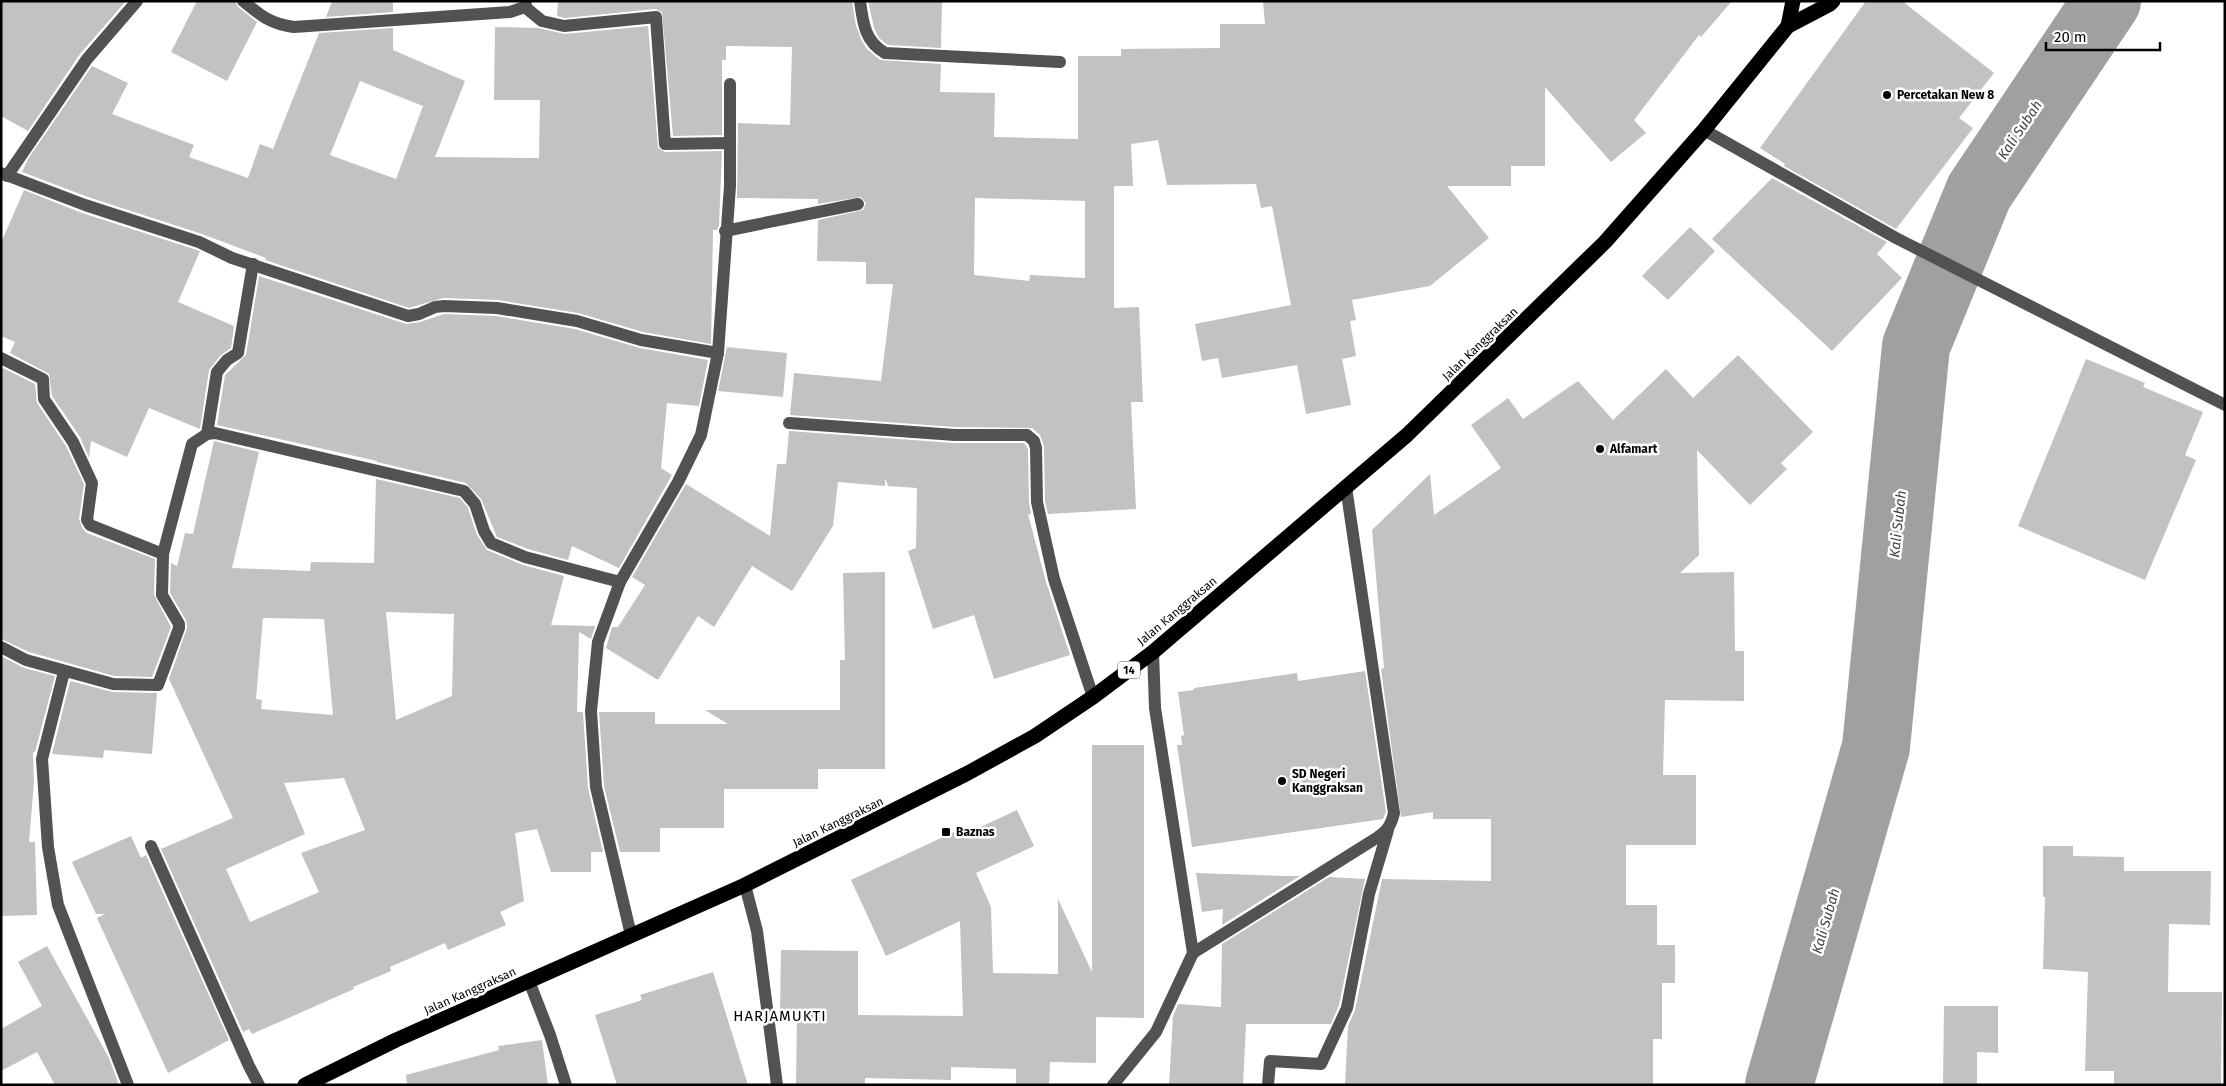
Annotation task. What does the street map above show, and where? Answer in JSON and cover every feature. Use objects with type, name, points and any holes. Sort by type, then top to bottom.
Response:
[{"type":"highway","name":"Jalan Kanggraksan","points":[[1788,26],[1792,1]]},
{"type":"highway","name":"Jalan Kanggraksan","points":[[305,1085],[396,1040],[745,885],[968,773],[1036,736],[1093,697],[1153,652],[1407,435],[1606,242],[1704,130],[1788,26],[1833,1]]},
{"type":"street","points":[[137,1],[87,59],[4,175],[85,206],[198,242],[232,258],[408,316],[444,306],[497,308],[568,320],[641,340],[718,353]]},
{"type":"street","points":[[243,1],[267,20],[280,25],[294,27],[510,12],[525,4],[542,21],[564,26],[656,18],[665,144],[730,143]]},
{"type":"street","points":[[860,1],[862,16],[870,41],[873,46],[885,53],[1060,62]]},
{"type":"street","points":[[631,936],[596,787],[591,711],[598,642],[620,582],[678,482],[701,435],[718,353],[725,231],[730,186],[730,84]]},
{"type":"street","points":[[1704,130],[1896,238],[2225,405]]},
{"type":"street","points":[[725,231],[858,204]]},
{"type":"street","points":[[207,434],[217,372],[227,360],[238,353],[253,264]]},
{"type":"street","points":[[1,358],[43,379],[44,399],[73,442],[92,483],[87,520],[90,525],[164,554]]},
{"type":"street","points":[[789,423],[955,435],[1027,435],[1034,441],[1036,448],[1037,502],[1054,579],[1093,697]]},
{"type":"street","points":[[1,647],[26,660],[113,684],[158,685],[179,628],[179,624],[162,595],[164,554],[192,444],[207,434],[215,433],[464,491],[475,504],[484,531],[491,543],[525,557],[620,582]]},
{"type":"street","points":[[1268,1085],[1270,1061],[1321,1064],[1347,1008],[1369,894],[1394,813],[1346,488]]},
{"type":"street","points":[[1153,652],[1155,708],[1193,953]]},
{"type":"street","points":[[64,672],[42,759],[48,847],[58,905],[128,1085]]},
{"type":"street","points":[[1114,1085],[1156,1032],[1193,953],[1388,830]]},
{"type":"street","points":[[151,846],[249,1066],[260,1085]]},
{"type":"street","points":[[745,885],[757,931],[777,1085]]},
{"type":"street","points":[[529,981],[550,1035],[566,1085]]},
{"type":"building","points":[[1,1],[126,1],[80,54],[28,131],[1,116]]},
{"type":"building","points":[[197,1],[235,1],[238,7],[257,22],[227,81],[171,52]]},
{"type":"building","points":[[332,1],[393,1],[393,12],[326,17]]},
{"type":"building","points":[[558,1],[852,1],[856,26],[862,41],[867,49],[880,60],[941,64],[940,92],[995,93],[994,137],[1078,139],[1078,56],[1121,56],[1121,49],[1220,48],[1220,24],[1265,24],[1263,1],[1732,1],[1701,37],[1699,35],[1634,120],[1646,133],[1611,162],[1545,87],[1545,166],[1511,166],[1511,186],[1447,186],[1489,238],[1430,286],[1352,300],[1356,320],[1350,321],[1356,356],[1342,359],[1351,405],[1306,414],[1297,365],[1222,378],[1218,358],[1202,361],[1195,324],[1291,305],[1272,206],[1261,208],[1256,184],[1167,185],[1158,140],[1131,144],[1133,186],[1114,186],[1114,308],[1139,307],[1143,402],[1131,402],[1136,509],[1048,514],[1045,501],[1044,446],[1040,435],[1032,428],[955,427],[790,415],[794,373],[881,381],[893,284],[866,284],[866,262],[817,261],[818,220],[863,210],[866,203],[861,197],[818,204],[818,199],[737,198],[738,123],[790,125],[792,47],[726,46],[726,60],[722,60],[722,135],[673,136],[662,12],[655,9],[565,18],[557,16]],"holes":[[[975,198],[1085,201],[1085,278],[1030,275],[1029,281],[974,275]]]},
{"type":"building","points":[[868,1],[942,1],[941,48],[888,45],[879,38],[874,28]]},
{"type":"building","name":"Percetakan New 8","points":[[1866,1],[1902,1],[1994,73],[1959,118],[1973,128],[1896,229],[1784,166],[1785,164],[1760,148]]},
{"type":"building","points":[[648,26],[658,148],[665,152],[722,151],[719,226],[717,230],[713,230],[711,344],[643,332],[578,313],[498,300],[443,298],[409,308],[265,260],[266,258],[202,234],[88,197],[22,172],[28,159],[92,66],[128,83],[112,114],[194,145],[189,157],[248,178],[260,144],[273,149],[319,33],[393,28],[393,50],[465,81],[435,157],[539,158],[540,100],[494,100],[495,27],[538,28],[565,34]],"holes":[[[360,81],[423,106],[396,179],[330,155]]]},
{"type":"building","points":[[1772,178],[1887,242],[1877,254],[1902,278],[1832,351],[1712,239]]},
{"type":"building","points":[[24,190],[82,213],[200,251],[178,302],[234,326],[231,348],[221,355],[209,370],[200,429],[149,408],[127,457],[91,441],[89,458],[80,437],[52,396],[49,374],[10,353],[15,342],[1,336],[1,243]]},
{"type":"building","points":[[1690,227],[1715,251],[1668,300],[1642,276]]},
{"type":"building","points":[[259,276],[406,324],[420,322],[444,314],[496,316],[575,329],[640,348],[708,360],[699,406],[667,403],[661,468],[672,475],[619,568],[572,546],[568,560],[528,549],[497,537],[481,499],[466,483],[217,425],[225,375],[246,355]]},
{"type":"building","points":[[727,347],[787,353],[783,397],[718,391]]},
{"type":"building","points":[[1738,355],[1813,432],[1781,463],[1787,469],[1750,505],[1697,450],[1699,555],[1680,573],[1734,572],[1735,651],[1744,651],[1744,701],[1665,700],[1663,775],[1696,775],[1696,845],[1626,845],[1626,905],[1657,905],[1657,945],[1675,945],[1675,983],[1662,983],[1662,1039],[1653,1039],[1653,1085],[1345,1085],[1348,1026],[1355,1010],[1382,879],[1491,881],[1491,819],[1433,819],[1433,812],[1401,817],[1381,669],[1384,668],[1372,530],[1430,474],[1434,515],[1501,468],[1471,425],[1508,398],[1523,419],[1578,381],[1613,420],[1666,369],[1693,398]]},
{"type":"building","points":[[2086,359],[2145,383],[2143,387],[2203,412],[2185,455],[2196,460],[2145,580],[2018,526]]},
{"type":"building","points":[[3,368],[35,384],[37,403],[66,446],[84,484],[79,519],[83,529],[87,533],[155,559],[154,595],[171,627],[152,677],[114,676],[29,652],[1,639],[1,373]]},
{"type":"building","points":[[789,431],[954,443],[1024,443],[1028,449],[1031,514],[1028,514],[1046,582],[1070,655],[994,679],[974,615],[933,629],[908,551],[916,548],[917,488],[888,486],[885,478],[885,486],[838,482],[833,526],[792,591],[752,566],[714,627],[698,616],[658,680],[606,648],[612,627],[618,627],[645,585],[632,577],[686,484],[770,536],[777,464],[786,464]]},
{"type":"building","points":[[214,441],[259,452],[232,568],[310,571],[311,562],[374,563],[376,479],[460,498],[468,508],[477,535],[487,550],[523,565],[564,576],[551,625],[595,626],[591,639],[579,632],[577,712],[583,712],[588,788],[603,852],[591,852],[591,872],[551,872],[537,829],[515,833],[524,901],[500,912],[506,925],[448,950],[445,943],[390,967],[391,971],[353,987],[354,989],[252,1034],[249,1029],[243,1032],[161,849],[233,818],[169,679],[187,628],[186,620],[170,593],[171,563],[177,566],[185,533],[193,534]],"holes":[[[386,612],[454,614],[452,696],[396,720]],[[263,618],[324,619],[333,715],[261,709],[262,700],[256,699]],[[344,778],[365,830],[301,853],[319,892],[250,922],[226,869],[305,834],[284,783]]]},
{"type":"building","points":[[885,572],[885,769],[818,769],[818,789],[724,789],[724,828],[660,828],[660,852],[620,852],[604,786],[599,712],[655,712],[655,724],[728,724],[705,710],[840,710],[840,660],[845,660],[843,573]]},
{"type":"building","points":[[1,656],[24,668],[55,676],[35,752],[33,752],[34,782],[29,842],[35,842],[37,915],[1,916]]},
{"type":"building","points":[[1365,671],[1386,812],[1383,819],[1192,847],[1177,745],[1182,745],[1181,736],[1184,735],[1178,692],[1297,673],[1298,681]]},
{"type":"building","points":[[70,681],[113,692],[157,693],[152,754],[104,750],[103,758],[52,754]]},
{"type":"building","points":[[1092,745],[1144,745],[1144,1018],[1096,1017],[1096,1063],[1050,1062],[1049,1085],[1016,1085],[1016,1069],[951,1067],[951,1080],[865,1078],[865,1085],[796,1085],[797,1013],[780,1013],[781,950],[858,951],[858,1015],[963,1016],[960,921],[886,956],[851,880],[956,831],[959,837],[1017,810],[1034,846],[976,873],[991,907],[993,973],[1058,974],[1058,899],[1092,972]]},
{"type":"building","points":[[131,836],[141,858],[146,855],[229,1040],[168,1073],[97,918],[105,914],[96,914],[72,862]]},
{"type":"building","points":[[2043,846],[2073,846],[2073,856],[2124,857],[2124,871],[2211,871],[2210,925],[2169,924],[2168,992],[2222,992],[2221,1085],[2114,1085],[2114,1071],[2085,1071],[2088,972],[2043,969],[2045,897],[2043,897]]},
{"type":"building","points":[[1196,873],[1300,876],[1222,925],[1223,909],[1202,912]]},
{"type":"building","points":[[1329,877],[1365,879],[1339,1005],[1331,1024],[1246,1024],[1243,1085],[1169,1085],[1173,1016],[1178,1004],[1221,1007],[1222,944]]},
{"type":"building","points":[[47,946],[109,1058],[119,1085],[55,1085],[37,1052],[1,1071],[1,1029],[42,1006],[18,962]]},
{"type":"building","points":[[713,972],[748,1085],[617,1085],[595,1015],[642,1000],[640,995]]},
{"type":"building","points":[[1944,1006],[1998,1006],[1998,1053],[1977,1052],[1977,1085],[1943,1085]]},
{"type":"building","points":[[542,1040],[548,1085],[407,1085],[406,1075],[499,1050],[498,1046]]},
{"type":"waterway","name":"Kali Subah","points":[[1779,1085],[1876,747],[1916,346],[1979,192],[2107,1]]},
{"type":"place","name":"Percetakan New 8","points":[[1887,95]]},
{"type":"place","name":"Alfamart","points":[[1600,449]]},
{"type":"place","name":"SD Negeri Kanggraksan","points":[[1282,781]]},
{"type":"place","name":"Baznas","points":[[946,832]]},
{"type":"district","name":"HARJAMUKTI","points":[[780,1016]]}]
